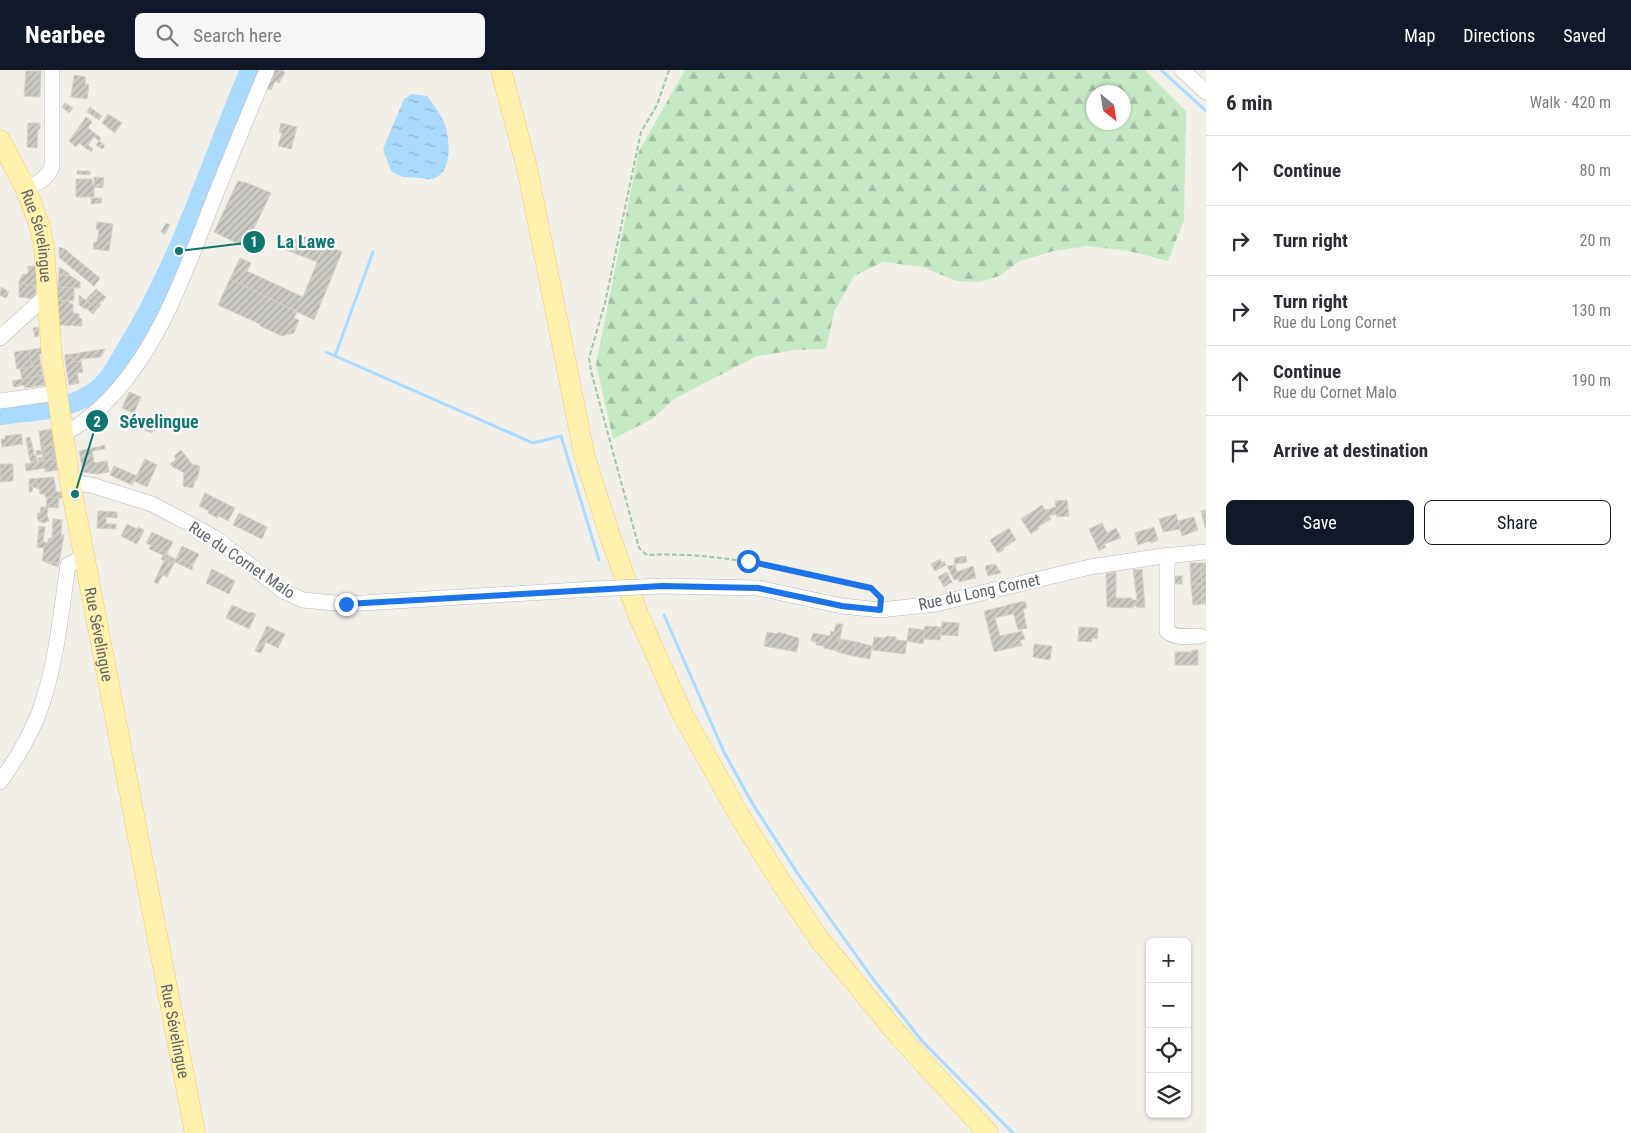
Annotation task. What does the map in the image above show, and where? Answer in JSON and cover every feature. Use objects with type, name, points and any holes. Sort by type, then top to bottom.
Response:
[{"type":"main road","points":[[500,70],[527,168],[584,454],[637,612],[682,713],[739,815],[818,939],[900,1037],[988,1133]]},
{"type":"main road","name":"Rue Sévelingue","points":[[0,140],[26,189],[40,227],[44,246],[52,358],[70,482],[195,1133]]},
{"type":"street","points":[[26,189],[41,182],[48,175],[52,167],[52,70]]},
{"type":"street","points":[[62,427],[73,429],[89,418],[113,396],[137,364],[161,323],[187,267],[267,70]]},
{"type":"street","points":[[1182,70],[1206,92]]},
{"type":"street","points":[[0,338],[47,295]]},
{"type":"street","points":[[0,401],[57,395]]},
{"type":"street","name":"Rue du Cornet Malo","points":[[70,482],[91,485],[152,504],[214,537],[283,590],[304,600],[346,604],[662,586]]},
{"type":"street","name":"Rue du Long Cornet","points":[[662,586],[758,588],[842,606],[880,610],[936,604],[1090,567],[1206,552]]},
{"type":"street","points":[[1167,556],[1167,632],[1170,635],[1178,636],[1200,636]]},
{"type":"street","points":[[0,782],[28,736],[42,705],[55,653],[68,565],[84,557]]},
{"type":"path","points":[[669,70],[657,104],[641,132],[605,303],[589,358],[638,548],[647,555],[674,554],[748,561],[871,588],[881,598],[880,610]]},
{"type":"green space","points":[[685,70],[1145,70],[1186,111],[1184,220],[1168,261],[1129,251],[1087,246],[1053,251],[1020,261],[999,276],[979,282],[956,281],[923,267],[883,262],[854,276],[834,312],[826,349],[796,350],[757,356],[674,399],[652,419],[613,439],[596,364],[639,151]]},
{"type":"water","points":[[412,94],[427,96],[444,122],[448,137],[448,155],[444,171],[431,179],[403,177],[391,171],[383,149],[404,99]]},
{"type":"building","points":[[272,70],[283,70],[285,73],[279,83],[275,81],[271,90],[265,87]]},
{"type":"building","points":[[26,71],[41,71],[40,97],[24,96]]},
{"type":"building","points":[[74,75],[86,77],[85,84],[89,84],[87,99],[71,97]]},
{"type":"building","points":[[65,103],[73,108],[69,113],[62,107]]},
{"type":"building","points":[[90,107],[102,116],[99,120],[87,112]]},
{"type":"building","points":[[108,114],[122,123],[115,133],[102,123]]},
{"type":"building","points":[[86,117],[92,122],[88,128],[101,138],[99,141],[94,137],[88,145],[93,149],[91,152],[79,143],[76,147],[69,141]]},
{"type":"building","points":[[28,123],[40,123],[37,148],[27,147]]},
{"type":"building","points":[[281,123],[297,127],[291,149],[278,146],[282,133],[279,132]]},
{"type":"building","points":[[99,141],[105,146],[102,149],[96,145]]},
{"type":"building","points":[[77,171],[90,171],[90,175],[77,174]]},
{"type":"building","points":[[94,177],[104,178],[103,186],[94,184]]},
{"type":"building","points":[[76,179],[92,179],[94,197],[76,197]]},
{"type":"building","points":[[238,181],[271,193],[245,247],[214,232]]},
{"type":"building","points":[[94,184],[103,186],[103,188],[94,187]]},
{"type":"building","points":[[91,198],[102,198],[101,203],[91,204]]},
{"type":"building","points":[[97,222],[113,224],[109,251],[93,249],[94,242],[97,242],[99,230],[96,229]]},
{"type":"building","points":[[166,223],[170,225],[165,234],[161,232]]},
{"type":"building","points":[[251,235],[261,239],[257,248],[247,244]]},
{"type":"building","points":[[288,236],[300,241],[302,236],[316,241],[307,258],[283,249]]},
{"type":"building","points":[[313,245],[322,249],[317,262],[307,258]]},
{"type":"building","points":[[324,245],[342,252],[314,320],[230,279],[240,258],[251,263],[247,271],[303,297]]},
{"type":"building","points":[[59,247],[65,249],[73,256],[67,264],[59,257]]},
{"type":"building","points":[[73,256],[84,265],[78,273],[67,264]]},
{"type":"building","points":[[84,265],[100,278],[94,286],[78,273]]},
{"type":"building","points":[[28,266],[37,266],[36,285],[27,285],[19,281],[23,274],[28,274]]},
{"type":"building","points":[[59,267],[70,274],[59,275]]},
{"type":"building","points":[[59,275],[69,275],[80,282],[80,288],[58,287]]},
{"type":"building","points":[[230,279],[297,312],[294,318],[299,320],[294,333],[282,336],[218,305]]},
{"type":"building","points":[[19,281],[27,285],[36,285],[35,299],[19,297]]},
{"type":"building","points":[[1,287],[9,292],[6,298],[0,295]]},
{"type":"building","points":[[58,287],[74,288],[74,301],[57,300]]},
{"type":"building","points":[[96,289],[106,297],[102,302],[92,293]]},
{"type":"building","points":[[92,293],[101,301],[99,304],[89,296]]},
{"type":"building","points":[[79,295],[97,309],[93,314],[79,305]]},
{"type":"building","points":[[89,296],[101,305],[97,309],[86,300]]},
{"type":"building","points":[[57,300],[69,301],[69,303],[73,304],[73,313],[79,314],[79,318],[82,319],[82,326],[59,325]]},
{"type":"building","points":[[38,327],[39,336],[35,337],[33,328]]},
{"type":"building","points":[[41,348],[42,353],[39,354],[41,365],[32,367],[29,350]]},
{"type":"building","points":[[105,349],[101,357],[81,359],[81,361],[73,362],[73,358],[65,359],[65,355]]},
{"type":"building","points":[[29,350],[32,367],[17,369],[14,352]]},
{"type":"building","points":[[73,358],[73,362],[81,361],[83,372],[77,373],[79,383],[69,385],[65,359]]},
{"type":"building","points":[[41,365],[43,375],[22,379],[20,369]]},
{"type":"building","points":[[43,375],[45,385],[25,388],[24,385],[14,387],[12,381]]},
{"type":"building","points":[[129,392],[141,397],[134,413],[122,408]]},
{"type":"building","points":[[131,417],[154,427],[152,433],[128,423]]},
{"type":"building","points":[[51,429],[54,445],[41,447],[39,431]]},
{"type":"building","points":[[21,434],[23,444],[2,447],[1,439],[5,439],[5,436]]},
{"type":"building","points":[[30,437],[33,449],[28,449],[26,438]]},
{"type":"building","points":[[54,445],[55,452],[37,455],[36,451],[42,450],[41,447]]},
{"type":"building","points":[[105,445],[105,449],[92,451],[94,463],[107,461],[109,472],[97,474],[83,472],[79,451]]},
{"type":"building","points":[[28,449],[33,449],[34,455],[29,456]]},
{"type":"building","points":[[181,450],[192,464],[200,466],[193,488],[183,486],[184,473],[175,469],[170,464],[176,459],[174,456]]},
{"type":"building","points":[[55,452],[56,459],[39,462],[38,458],[43,457],[42,454]]},
{"type":"building","points":[[36,455],[37,462],[31,463],[29,456]]},
{"type":"building","points":[[56,459],[58,470],[45,472],[45,468],[26,471],[25,464]]},
{"type":"building","points":[[145,459],[157,465],[147,487],[134,481]]},
{"type":"building","points":[[0,464],[13,464],[13,481],[0,482]]},
{"type":"building","points":[[114,466],[137,476],[132,485],[110,475]]},
{"type":"building","points":[[54,477],[56,492],[61,492],[62,498],[45,497],[45,494],[40,494],[38,483],[33,484],[32,492],[29,492],[29,479]]},
{"type":"building","points":[[38,483],[39,489],[33,487],[33,484]]},
{"type":"building","points":[[205,493],[235,508],[228,521],[219,516],[217,518],[199,506]]},
{"type":"building","points":[[47,497],[59,498],[58,508],[48,507],[47,515],[38,521],[37,514],[40,512],[41,507],[46,507]]},
{"type":"building","points":[[1067,500],[1069,516],[1057,517],[1056,514],[1049,516],[1051,519],[1031,534],[1021,519],[1042,505],[1045,510],[1056,507],[1055,501]]},
{"type":"building","points":[[1206,510],[1206,528],[1205,528],[1201,511]]},
{"type":"building","points":[[98,511],[117,512],[117,518],[106,517],[106,524],[116,524],[116,529],[97,528]]},
{"type":"building","points":[[239,513],[267,527],[262,539],[233,525]]},
{"type":"building","points":[[1176,514],[1180,529],[1163,532],[1159,519]]},
{"type":"building","points":[[47,515],[49,521],[44,523],[38,521]]},
{"type":"building","points":[[1194,517],[1198,530],[1182,536],[1178,521]]},
{"type":"building","points":[[53,519],[62,520],[61,535],[64,535],[59,563],[42,561],[44,548],[37,547],[39,526],[45,527],[43,542],[48,543],[48,539],[52,538]]},
{"type":"building","points":[[1102,523],[1107,533],[1116,528],[1121,538],[1104,544],[1106,547],[1099,551],[1089,529]]},
{"type":"building","points":[[127,524],[144,530],[137,544],[121,536]]},
{"type":"building","points":[[1154,527],[1158,540],[1138,545],[1135,533]]},
{"type":"building","points":[[1009,528],[1016,540],[998,553],[990,540]]},
{"type":"building","points":[[152,532],[173,542],[167,553],[146,543]]},
{"type":"building","points":[[151,545],[167,553],[164,561],[161,559],[163,555],[149,549]]},
{"type":"building","points":[[182,546],[199,554],[193,565],[177,557]]},
{"type":"building","points":[[167,554],[171,557],[158,584],[154,582]]},
{"type":"building","points":[[966,556],[967,562],[955,564],[957,572],[973,566],[976,578],[959,582],[959,579],[954,580],[947,566],[955,565],[954,558]]},
{"type":"building","points":[[171,557],[176,559],[167,577],[163,575]]},
{"type":"building","points":[[177,557],[193,565],[192,570],[175,562]]},
{"type":"building","points":[[940,559],[946,565],[935,571],[931,564]]},
{"type":"building","points":[[45,562],[59,563],[58,567]]},
{"type":"building","points":[[1190,563],[1206,563],[1206,568],[1201,568],[1202,584],[1191,584]]},
{"type":"building","points":[[995,564],[1001,573],[988,576],[985,566]]},
{"type":"building","points":[[1201,568],[1206,568],[1206,595],[1202,595]]},
{"type":"building","points":[[212,569],[235,581],[229,594],[206,583]]},
{"type":"building","points":[[1142,569],[1145,607],[1107,607],[1106,574],[1116,572],[1116,598],[1132,598],[1132,600],[1137,600],[1133,570]]},
{"type":"building","points":[[947,572],[952,582],[944,587],[938,577]]},
{"type":"building","points":[[1175,576],[1182,576],[1182,584],[1175,584]]},
{"type":"building","points":[[1191,584],[1202,584],[1202,604],[1193,605]]},
{"type":"building","points":[[1202,595],[1206,595],[1206,604],[1202,604]]},
{"type":"building","points":[[1025,601],[1027,608],[1023,609],[1027,628],[1018,630],[1011,604]]},
{"type":"building","points":[[1011,604],[1014,614],[1007,615],[1005,606]]},
{"type":"building","points":[[232,605],[256,614],[249,629],[226,618]]},
{"type":"building","points":[[1005,606],[1007,615],[995,618],[1000,636],[1022,631],[1025,639],[1014,642],[1015,647],[994,652],[984,611]]},
{"type":"building","points":[[942,622],[959,623],[958,636],[941,635]]},
{"type":"building","points":[[836,624],[843,624],[837,651],[816,645],[816,642],[811,641],[813,633],[830,636],[831,631],[834,632]]},
{"type":"building","points":[[267,626],[285,634],[278,648],[266,642],[261,653],[255,651]]},
{"type":"building","points":[[925,626],[941,627],[940,640],[923,639]]},
{"type":"building","points":[[1079,627],[1098,628],[1097,639],[1092,638],[1092,642],[1078,641]]},
{"type":"building","points":[[909,628],[925,630],[923,644],[907,641]]},
{"type":"building","points":[[767,632],[778,634],[778,632],[799,638],[797,652],[764,646]]},
{"type":"building","points":[[886,636],[896,637],[896,640],[907,641],[905,654],[872,650],[874,637],[885,638]]},
{"type":"building","points":[[840,639],[857,642],[853,656],[837,652]]},
{"type":"building","points":[[1020,640],[1022,646],[1015,647],[1014,642]]},
{"type":"building","points":[[857,642],[872,646],[870,659],[853,656]]},
{"type":"building","points":[[1034,644],[1052,646],[1050,660],[1033,657]]},
{"type":"building","points":[[1192,650],[1198,650],[1198,665],[1175,665],[1175,652],[1192,652]]},
{"type":"waterway","points":[[0,415],[59,407],[81,400],[97,390],[111,374],[163,283],[250,70]]},
{"type":"waterway","points":[[1161,70],[1206,111]]},
{"type":"waterway","points":[[335,356],[373,252]]},
{"type":"waterway","points":[[326,352],[533,443],[561,436],[599,560]]},
{"type":"waterway","points":[[664,615],[724,752],[752,803],[798,874],[873,979],[922,1041],[1013,1133]]},
{"type":"place","name":"La Lawe","points":[[179,251]]},
{"type":"place","name":"Sévelingue","points":[[75,494]]},
{"type":"route","points":[[346,604],[662,586],[758,588],[842,606],[880,610],[881,598],[871,588],[748,561]]}]
